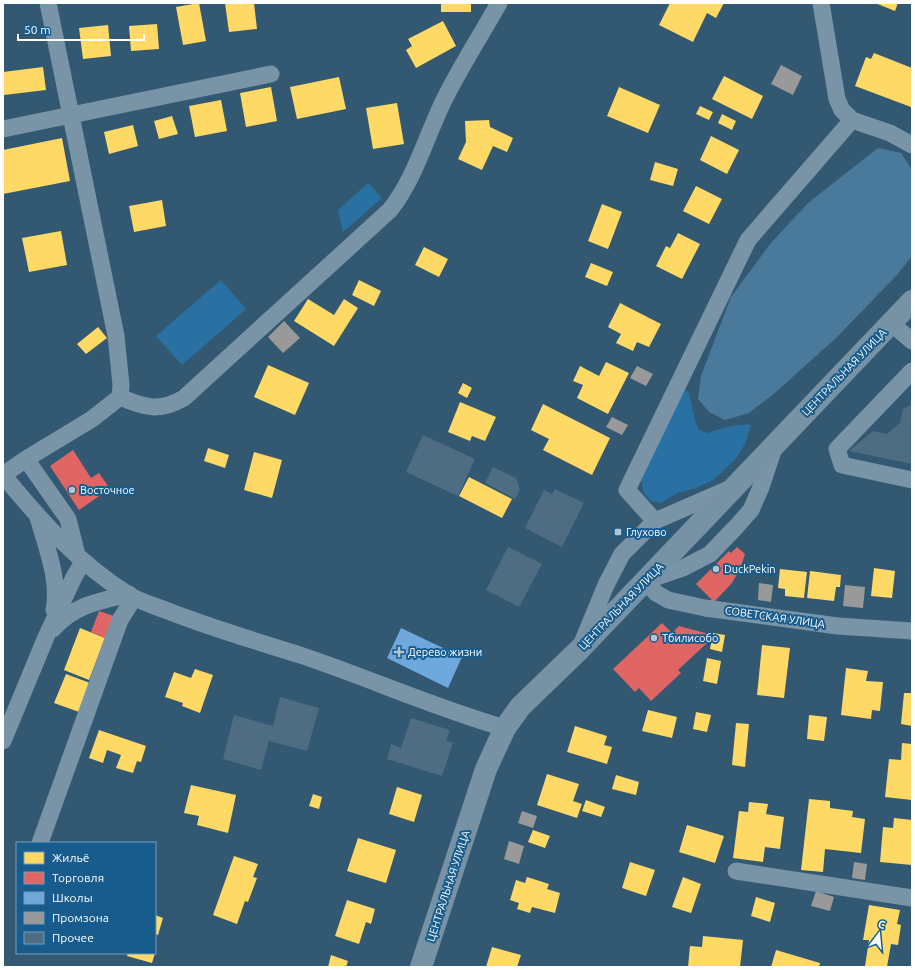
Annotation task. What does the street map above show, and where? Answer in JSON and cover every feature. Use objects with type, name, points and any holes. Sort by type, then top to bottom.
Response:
[{"type":"main road","name":"ЦЕНТРАЛЬНАЯ УЛИЦА","points":[[421,967],[486,769],[505,728],[520,708],[580,649],[912,301]]},
{"type":"street","points":[[48,3],[116,336],[121,385],[120,397],[92,419],[26,459],[3,475],[38,516],[80,559],[131,596],[182,617],[302,656],[467,717],[505,728]]},
{"type":"street","points":[[120,397],[133,403],[152,407],[171,405],[184,398],[390,210],[400,197],[413,173],[445,99],[499,3]]},
{"type":"street","points":[[821,3],[837,99],[842,110],[852,120],[890,133],[912,145]]},
{"type":"street","points":[[3,129],[271,74]]},
{"type":"street","points":[[655,521],[628,490],[744,247],[748,240],[852,120]]},
{"type":"street","points":[[891,323],[910,342]]},
{"type":"street","points":[[912,371],[837,449],[842,465],[912,480]]},
{"type":"street","points":[[645,581],[683,568],[710,554],[736,527],[751,510],[761,487],[775,445]]},
{"type":"street","points":[[3,741],[80,559],[68,519],[26,459]]},
{"type":"street","points":[[580,649],[606,586],[622,554],[655,521],[737,485]]},
{"type":"street","points":[[38,516],[56,588],[54,613],[46,637]]},
{"type":"street","name":"СОВЕТСКАЯ УЛИЦА","points":[[645,581],[656,593],[668,600],[705,608],[838,626],[912,632]]},
{"type":"street","points":[[46,637],[60,621],[74,611],[91,603],[131,596]]},
{"type":"street","points":[[40,842],[120,620],[131,596]]},
{"type":"street","points":[[736,871],[912,898]]},
{"type":"shaded area","points":[[878,148],[901,153],[912,170],[912,256],[896,276],[836,338],[776,392],[749,413],[725,420],[709,412],[698,399],[701,376],[731,297],[770,244],[808,203]]},
{"type":"shaded area","points":[[368,183],[382,198],[343,232],[338,210]]},
{"type":"shaded area","points":[[221,280],[246,309],[182,365],[156,336]]},
{"type":"shaded area","points":[[679,387],[688,392],[695,421],[699,430],[708,433],[729,427],[751,425],[745,444],[735,460],[713,480],[696,488],[677,493],[661,503],[651,501],[644,493],[640,475]]},
{"type":"building: Жильё","points":[[199,3],[206,41],[183,45],[176,7]]},
{"type":"building: Жильё","points":[[225,3],[254,3],[257,29],[229,32]]},
{"type":"building: Жильё","points":[[441,3],[471,3],[471,12],[441,12]]},
{"type":"building: Жильё","points":[[670,3],[724,3],[716,18],[707,13],[693,42],[659,25]]},
{"type":"building: Жильё","points":[[875,3],[898,3],[895,11]]},
{"type":"building: Жильё","points":[[443,21],[456,46],[416,68],[406,50],[412,46],[408,39]]},
{"type":"building: Жильё","points":[[157,24],[159,49],[131,51],[129,26]]},
{"type":"building: Жильё","points":[[108,25],[111,56],[83,59],[79,28]]},
{"type":"building: Жильё","points":[[874,53],[912,68],[911,107],[855,86],[866,57],[871,59]]},
{"type":"building: Жильё","points":[[43,67],[46,90],[4,95],[3,72]]},
{"type":"building: Жильё","points":[[724,76],[763,96],[752,119],[712,99]]},
{"type":"building: Жильё","points":[[339,77],[346,109],[297,119],[290,87]]},
{"type":"building: Жильё","points":[[271,87],[277,121],[246,127],[240,93]]},
{"type":"building: Жильё","points":[[619,87],[660,105],[648,133],[607,116]]},
{"type":"building: Жильё","points":[[221,100],[227,131],[195,137],[189,106]]},
{"type":"building: Жильё","points":[[397,103],[404,144],[373,149],[366,108]]},
{"type":"building: Жильё","points":[[700,106],[713,112],[709,120],[696,114]]},
{"type":"building: Жильё","points":[[722,114],[736,121],[732,130],[718,123]]},
{"type":"building: Жильё","points":[[172,116],[178,134],[159,139],[154,121]]},
{"type":"building: Жильё","points":[[489,120],[490,127],[513,138],[507,152],[493,146],[482,170],[458,159],[466,142],[465,121]]},
{"type":"building: Жильё","points":[[133,125],[138,146],[109,154],[104,132]]},
{"type":"building: Жильё","points":[[711,136],[739,150],[727,174],[700,160]]},
{"type":"building: Жильё","points":[[62,138],[70,181],[3,194],[3,150]]},
{"type":"building: Жильё","points":[[655,162],[678,169],[673,186],[650,180]]},
{"type":"building: Жильё","points":[[696,186],[722,199],[709,224],[683,211]]},
{"type":"building: Жильё","points":[[162,200],[166,226],[134,232],[129,206]]},
{"type":"building: Жильё","points":[[602,204],[622,212],[608,249],[588,241]]},
{"type":"building: Жильё","points":[[61,231],[67,265],[29,272],[22,238]]},
{"type":"building: Жильё","points":[[678,233],[700,244],[682,279],[656,266],[666,246],[670,248]]},
{"type":"building: Жильё","points":[[424,247],[448,259],[439,277],[415,265]]},
{"type":"building: Жильё","points":[[591,263],[613,272],[607,286],[585,277]]},
{"type":"building: Жильё","points":[[359,280],[381,291],[374,306],[352,295]]},
{"type":"building: Жильё","points":[[308,299],[334,315],[344,299],[358,308],[334,346],[294,321]]},
{"type":"building: Жильё","points":[[620,303],[661,324],[649,347],[637,342],[633,351],[616,343],[621,334],[608,327]]},
{"type":"building: Жильё","points":[[98,327],[107,338],[86,354],[77,344]]},
{"type":"building: Жильё","points":[[606,362],[629,373],[608,414],[577,398],[583,385],[573,381],[580,366],[599,376]]},
{"type":"building: Жильё","points":[[268,365],[309,383],[295,415],[254,397]]},
{"type":"building: Жильё","points":[[463,383],[472,388],[467,398],[458,393]]},
{"type":"building: Жильё","points":[[460,402],[496,417],[485,441],[472,436],[470,441],[448,432]]},
{"type":"building: Жильё","points":[[543,404],[610,438],[592,475],[543,450],[549,439],[531,430]]},
{"type":"building: Жильё","points":[[208,448],[229,455],[225,468],[204,461]]},
{"type":"building: Жильё","points":[[254,452],[282,460],[272,498],[244,490]]},
{"type":"building: Жильё","points":[[469,477],[512,499],[502,518],[459,496]]},
{"type":"building: Жильё","points":[[874,568],[895,571],[892,598],[871,596]]},
{"type":"building: Жильё","points":[[780,569],[807,572],[804,598],[785,596],[785,589],[778,588]]},
{"type":"building: Жильё","points":[[810,571],[841,575],[840,587],[836,587],[834,601],[807,598]]},
{"type":"building: Жильё","points":[[80,628],[105,638],[89,680],[64,670]]},
{"type":"building: Жильё","points":[[713,633],[725,635],[722,652],[710,649]]},
{"type":"building: Жильё","points":[[762,645],[790,648],[784,698],[757,695]]},
{"type":"building: Жильё","points":[[707,658],[721,661],[717,684],[703,681]]},
{"type":"building: Жильё","points":[[846,668],[868,671],[866,681],[883,682],[880,711],[872,710],[871,719],[841,715]]},
{"type":"building: Жильё","points":[[195,669],[213,675],[200,713],[182,706],[183,703],[165,697],[174,672],[191,678]]},
{"type":"building: Жильё","points":[[66,674],[90,683],[79,712],[54,703]]},
{"type":"building: Жильё","points":[[911,689],[912,726],[901,724],[904,693],[911,693]]},
{"type":"building: Жильё","points":[[648,710],[677,717],[672,738],[642,731]]},
{"type":"building: Жильё","points":[[696,712],[711,715],[707,732],[693,729]]},
{"type":"building: Жильё","points":[[809,715],[827,717],[824,741],[807,739]]},
{"type":"building: Жильё","points":[[736,723],[749,724],[745,767],[732,765]]},
{"type":"building: Жильё","points":[[575,726],[607,736],[604,745],[612,747],[607,764],[567,752]]},
{"type":"building: Жильё","points":[[99,730],[146,746],[141,762],[137,761],[133,773],[116,768],[121,755],[107,750],[103,763],[89,758]]},
{"type":"building: Жильё","points":[[902,743],[912,744],[912,800],[885,797],[889,759],[901,760]]},
{"type":"building: Жильё","points":[[547,774],[579,784],[573,801],[582,804],[577,818],[537,805]]},
{"type":"building: Жильё","points":[[616,775],[639,782],[636,795],[612,789]]},
{"type":"building: Жильё","points":[[191,785],[236,795],[228,833],[197,825],[199,816],[184,813]]},
{"type":"building: Жильё","points":[[397,787],[422,795],[414,822],[389,814]]},
{"type":"building: Жильё","points":[[313,794],[322,797],[319,809],[309,806]]},
{"type":"building: Жильё","points":[[809,799],[830,801],[830,808],[853,811],[852,817],[865,819],[861,853],[825,849],[823,872],[801,870]]},
{"type":"building: Жильё","points":[[586,800],[605,807],[601,817],[582,811]]},
{"type":"building: Жильё","points":[[749,802],[768,804],[766,814],[784,817],[780,849],[765,847],[763,862],[733,858],[739,811],[748,812]]},
{"type":"building: Жильё","points":[[894,818],[912,820],[912,865],[880,862],[883,827],[893,828]]},
{"type":"building: Жильё","points":[[687,825],[724,836],[715,863],[679,852]]},
{"type":"building: Жильё","points":[[533,830],[550,836],[545,848],[528,842]]},
{"type":"building: Жильё","points":[[358,838],[396,850],[386,883],[347,871]]},
{"type":"building: Жильё","points":[[234,856],[258,864],[253,877],[257,878],[248,902],[245,901],[237,924],[213,915]]},
{"type":"building: Жильё","points":[[630,862],[655,870],[646,896],[622,888]]},
{"type":"building: Жильё","points":[[527,877],[549,884],[547,889],[560,893],[555,913],[532,907],[530,913],[517,909],[519,903],[510,900],[516,880],[525,883]]},
{"type":"building: Жильё","points":[[683,877],[701,884],[691,913],[672,907]]},
{"type":"building: Жильё","points":[[756,897],[775,903],[770,922],[751,916]]},
{"type":"building: Жильё","points":[[347,900],[375,909],[371,924],[366,922],[359,944],[335,936]]},
{"type":"building: Жильё","points":[[869,905],[900,910],[897,924],[901,925],[898,945],[891,944],[887,967],[865,966],[869,940],[863,940]]},
{"type":"building: Жильё","points":[[156,915],[163,918],[158,935],[156,934]]},
{"type":"building: Жильё","points":[[703,936],[743,940],[740,967],[688,967],[690,946],[702,947]]},
{"type":"building: Жильё","points":[[492,947],[521,955],[517,967],[486,967]]},
{"type":"building: Жильё","points":[[776,950],[820,963],[819,967],[771,967]]},
{"type":"building: Жильё","points":[[128,954],[155,954],[152,963],[127,956]]},
{"type":"building: Жильё","points":[[331,955],[348,961],[346,967],[328,967]]},
{"type":"building: Торговля","points":[[73,450],[91,478],[99,473],[108,486],[100,491],[102,494],[79,510],[50,466]]},
{"type":"building: Торговля","points":[[737,547],[745,554],[740,569],[732,583],[714,602],[696,584],[729,551],[731,553]]},
{"type":"building: Торговля","points":[[99,611],[114,616],[105,638],[91,632]]},
{"type":"building: Торговля","points":[[662,623],[672,633],[679,626],[709,634],[706,644],[678,670],[681,673],[651,701],[639,688],[635,692],[613,669]]},
{"type":"building: Школы","points":[[401,628],[462,657],[448,688],[387,658]]},
{"type":"building: Промзона","points":[[781,65],[802,76],[793,95],[771,84]]},
{"type":"building: Промзона","points":[[284,321],[300,338],[283,353],[268,337]]},
{"type":"building: Промзона","points":[[637,366],[653,374],[646,386],[630,378]]},
{"type":"building: Промзона","points":[[612,417],[628,425],[622,435],[606,427]]},
{"type":"building: Промзона","points":[[759,583],[773,585],[771,602],[758,600]]},
{"type":"building: Промзона","points":[[845,585],[865,587],[863,608],[843,606]]},
{"type":"building: Промзона","points":[[522,811],[537,816],[533,828],[518,823]]},
{"type":"building: Промзона","points":[[509,841],[524,846],[519,864],[504,859]]},
{"type":"building: Промзона","points":[[854,862],[867,864],[865,880],[852,878]]},
{"type":"building: Промзона","points":[[816,891],[834,897],[830,911],[811,906]]},
{"type":"building: Прочее","points":[[912,404],[912,464],[849,451],[873,431],[887,434],[900,423],[903,409]]},
{"type":"building: Прочее","points":[[423,435],[475,459],[458,496],[406,472]]},
{"type":"building: Прочее","points":[[493,467],[516,478],[520,490],[515,499],[485,483]]},
{"type":"building: Прочее","points":[[555,489],[584,503],[562,547],[525,528],[544,490],[552,494]]},
{"type":"building: Прочее","points":[[508,547],[542,564],[519,607],[486,590]]},
{"type":"building: Прочее","points":[[280,697],[319,708],[307,751],[269,741],[261,770],[223,759],[234,715],[273,726]]},
{"type":"building: Прочее","points":[[411,718],[450,730],[446,741],[453,743],[442,776],[387,759],[391,744],[401,748]]},
{"type":"place","name":"Восточное","points":[[72,490]]},
{"type":"place","name":"Глухово","points":[[618,532]]},
{"type":"place","name":"DuckPekin","points":[[716,569]]},
{"type":"place","name":"Тбилисобо","points":[[654,638]]},
{"type":"place","name":"Дерево жизни","points":[[399,652]]}]
